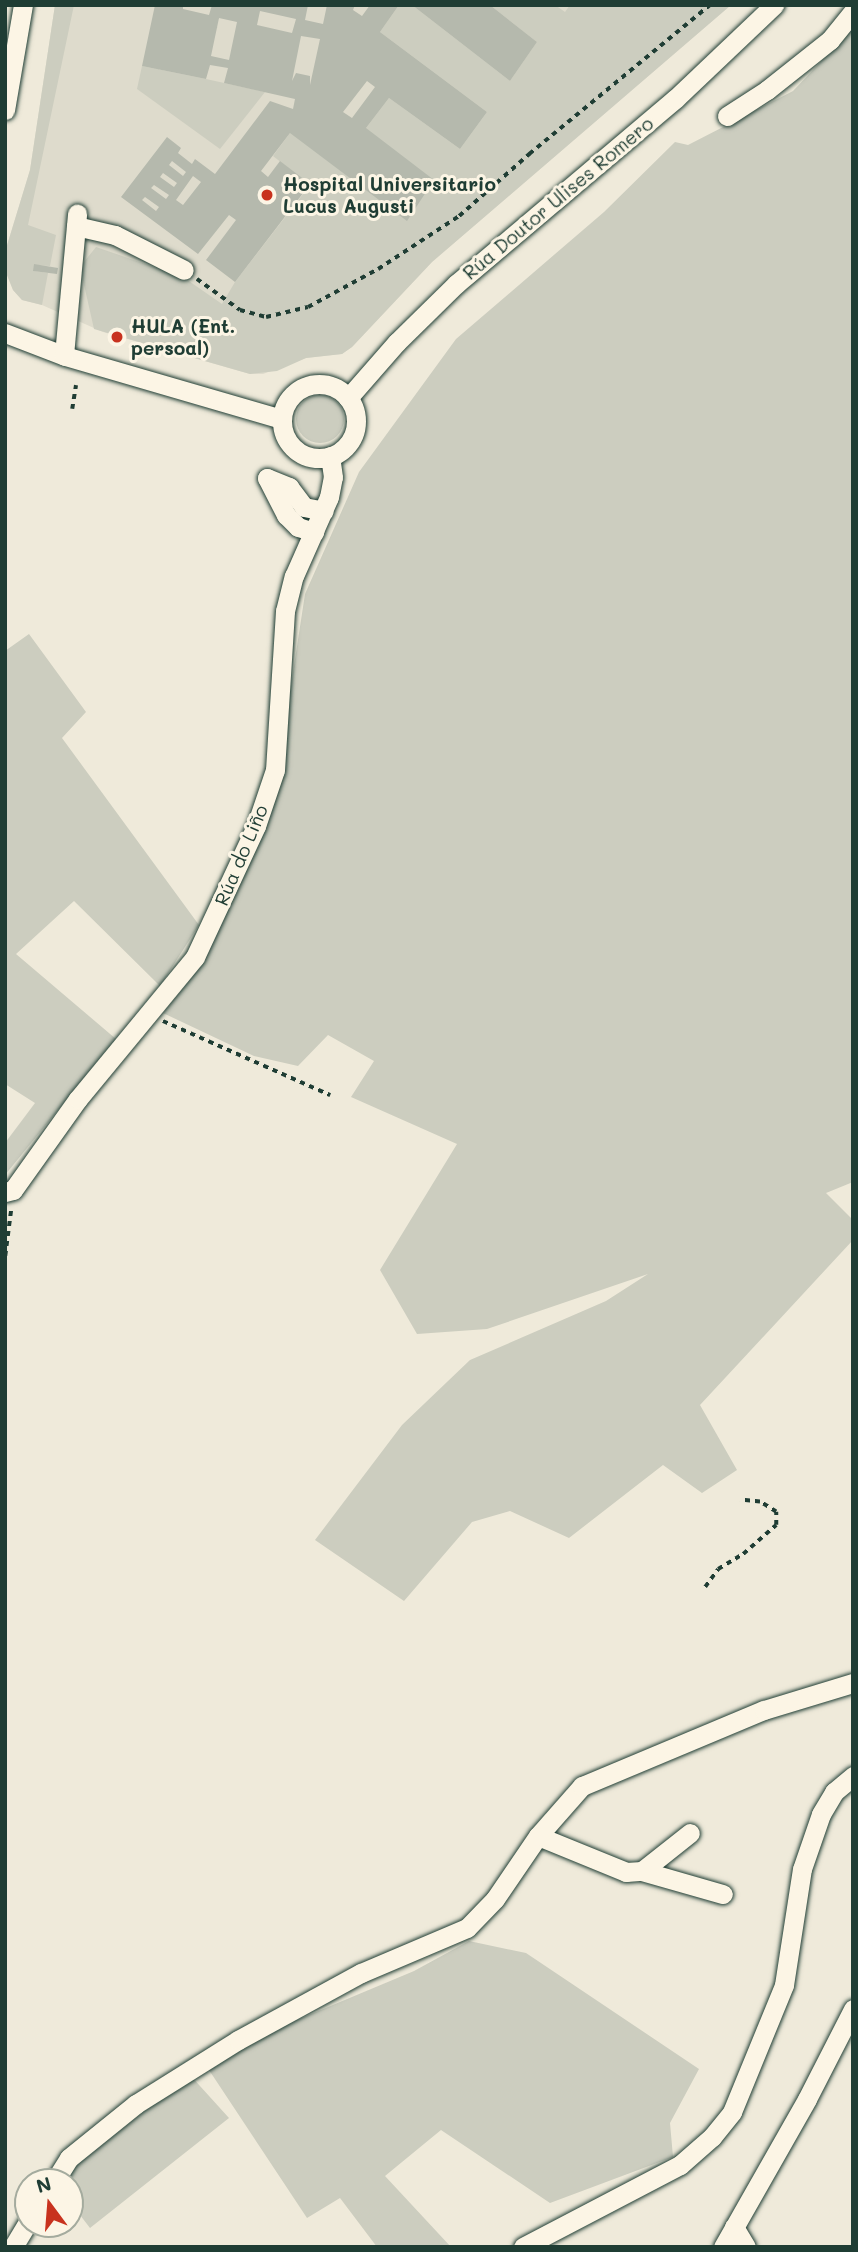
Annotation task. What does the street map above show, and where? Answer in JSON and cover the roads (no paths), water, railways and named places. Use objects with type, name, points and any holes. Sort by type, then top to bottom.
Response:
[{"type":"street","points":[[5,110],[23,5]]},
{"type":"street","name":"Rúa Doutor Ulises Romero","points":[[348,398],[397,342],[456,284],[675,99],[774,5]]},
{"type":"street","points":[[727,116],[767,90],[830,40],[853,12]]},
{"type":"street","points":[[64,355],[76,220],[115,235],[184,270]]},
{"type":"street","points":[[5,333],[64,355],[282,419]]},
{"type":"street","points":[[307,386],[330,386],[348,398],[355,417],[352,436],[347,444],[330,456],[307,456],[296,450],[283,431],[282,419],[289,398],[307,386]]},
{"type":"street","name":"Rúa do Liño","points":[[9,1191],[78,1099],[195,957],[256,826],[275,770],[285,611],[294,576],[324,511],[333,477],[330,456]]},
{"type":"street","points":[[314,532],[298,527],[286,515],[267,478],[289,487],[304,507],[324,511]]},
{"type":"street","points":[[63,2168],[69,2158],[136,2104],[238,2040],[362,1973],[467,1928],[495,1899],[538,1836],[582,1786],[764,1710],[853,1683]]},
{"type":"street","points":[[523,2247],[680,2165],[712,2137],[732,2112],[784,1985],[802,1869],[821,1814],[834,1792],[853,1776]]},
{"type":"street","points":[[642,1871],[690,1833]]},
{"type":"street","points":[[538,1836],[626,1872],[642,1871],[723,1894]]},
{"type":"street","points":[[723,2247],[807,2099],[853,2009]]},
{"type":"street","points":[[734,2227],[746,2247]]},
{"type":"place","name":"Hospital Universitario Lucus Augusti","points":[[267,195]]},
{"type":"place","name":"HULA (Ent. persoal)","points":[[117,337]]}]
